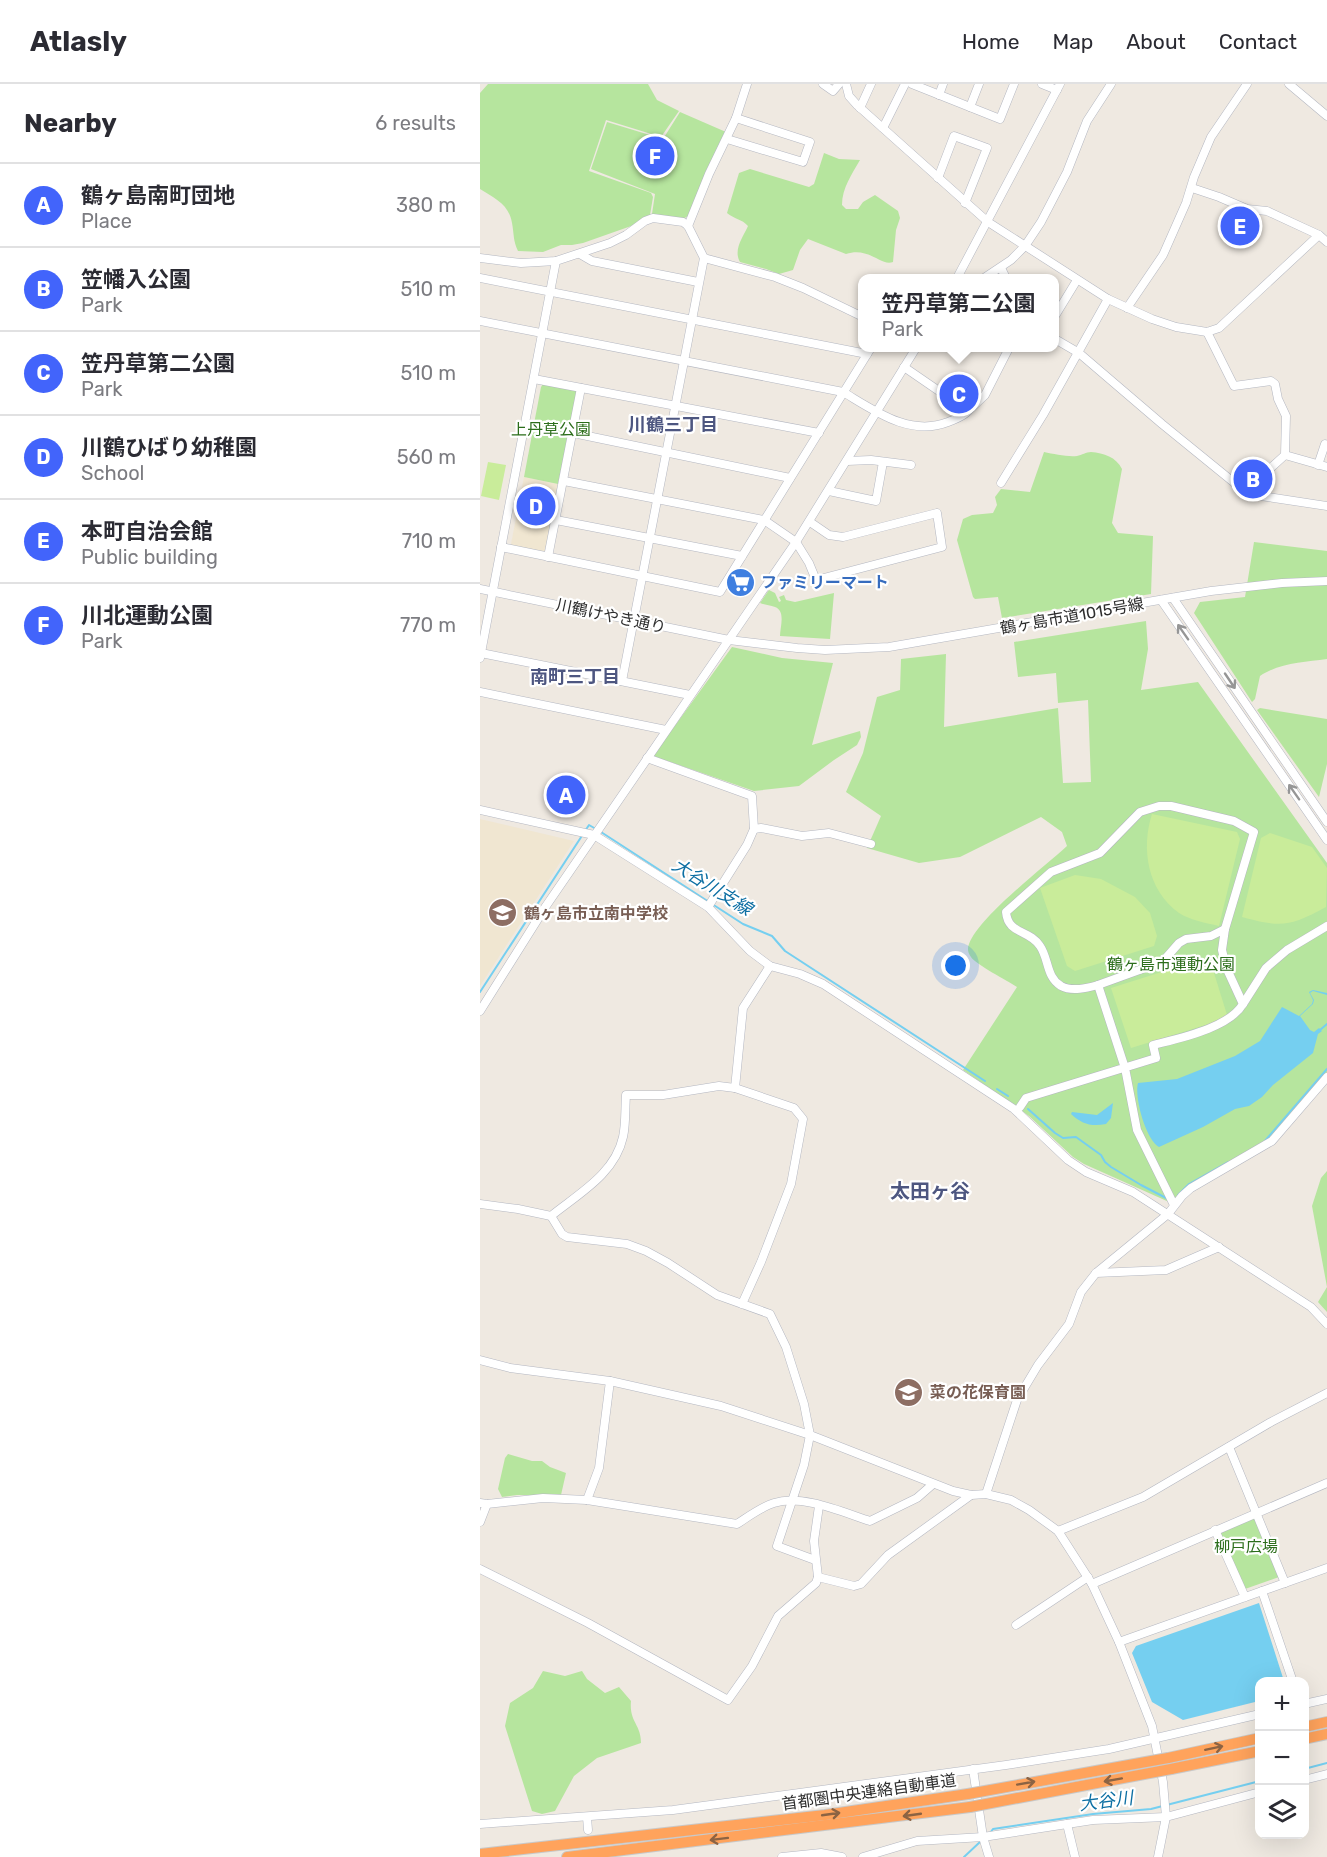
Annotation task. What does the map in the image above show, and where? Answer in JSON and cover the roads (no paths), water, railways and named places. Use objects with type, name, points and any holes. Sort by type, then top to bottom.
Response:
[{"type":"highway","points":[[1309,1726],[1327,1722]]},
{"type":"highway","points":[[1309,1738],[1327,1734]]},
{"type":"highway","name":"首都圏中央連絡自動車道","points":[[480,1854],[825,1815],[968,1794],[1168,1758],[1255,1739]]},
{"type":"highway","name":"首都圏中央連絡自動車道","points":[[567,1857],[970,1807],[1255,1752]]},
{"type":"highway","points":[[480,1847],[648,1836]]},
{"type":"highway","points":[[598,1857],[648,1848]]},
{"type":"street","points":[[688,226],[709,174],[736,118],[747,84]]},
{"type":"street","points":[[823,84],[833,91],[839,84]]},
{"type":"street","points":[[846,84],[849,96],[860,108],[987,222],[1108,299],[1176,327],[1207,332],[1219,328],[1324,236],[1298,227],[1267,211],[1247,209],[1191,188]]},
{"type":"street","points":[[860,108],[871,84]]},
{"type":"street","points":[[883,128],[905,84]]},
{"type":"street","points":[[912,84],[1000,119],[1014,84]]},
{"type":"street","points":[[939,95],[943,84]]},
{"type":"street","points":[[970,107],[979,84]]},
{"type":"street","points":[[960,274],[1059,87],[1042,84]]},
{"type":"street","points":[[991,274],[1025,246],[1041,222],[1067,172],[1092,112],[1111,84]]},
{"type":"street","points":[[1127,308],[1156,267],[1186,204],[1211,137],[1247,84]]},
{"type":"street","points":[[1289,84],[1327,117]]},
{"type":"street","points":[[727,139],[803,162],[810,142],[736,118]]},
{"type":"street","points":[[938,178],[954,136],[987,148],[965,203]]},
{"type":"street","points":[[480,258],[521,262],[556,261],[619,239],[651,218],[683,222],[688,226],[704,258],[622,681]]},
{"type":"street","points":[[580,254],[592,261],[698,282]]},
{"type":"street","points":[[704,258],[775,277],[858,315]]},
{"type":"street","points":[[556,261],[481,656],[690,695]]},
{"type":"street","points":[[1000,268],[1003,274]]},
{"type":"street","points":[[480,278],[691,321],[858,349]]},
{"type":"street","points":[[1059,309],[1077,280]]},
{"type":"street","points":[[1001,483],[1079,353],[1108,299]]},
{"type":"street","points":[[480,321],[843,392],[898,422],[928,427],[956,419],[985,395],[1007,352]]},
{"type":"street","points":[[1207,332],[1234,386],[1271,381],[1275,384],[1278,399],[1286,416],[1285,455],[1264,474],[1259,494]]},
{"type":"street","points":[[1059,341],[1079,353],[1161,424],[1248,494],[1327,506]]},
{"type":"street","points":[[501,548],[720,592],[868,352]]},
{"type":"street","points":[[481,1007],[592,835],[810,522],[913,352]]},
{"type":"street","points":[[904,367],[968,411]]},
{"type":"street","points":[[534,379],[819,433]]},
{"type":"street","points":[[548,557],[581,388]]},
{"type":"street","points":[[573,433],[790,478]]},
{"type":"street","points":[[1318,465],[1326,443]]},
{"type":"street","points":[[1285,455],[1327,467]]},
{"type":"street","points":[[847,462],[911,465]]},
{"type":"street","points":[[829,491],[876,501],[883,462]]},
{"type":"street","points":[[564,481],[764,520],[796,542],[816,580],[942,548],[937,513],[843,537],[829,535],[810,522]]},
{"type":"street","points":[[556,520],[742,556]]},
{"type":"street","points":[[1161,600],[1296,582],[1327,581]]},
{"type":"street","name":"川鶴けやき通り","points":[[480,589],[729,640]]},
{"type":"street","points":[[1173,598],[1327,822]]},
{"type":"street","name":"鶴ヶ島市道1015号線","points":[[729,640],[835,650],[889,647],[1161,600],[1327,840]]},
{"type":"street","points":[[480,692],[666,730]]},
{"type":"street","points":[[647,758],[752,796],[753,829],[747,845],[708,907]]},
{"type":"street","points":[[1225,929],[1211,936],[1186,939],[1179,943],[1165,959],[1156,964],[1098,985],[1074,990],[1061,986],[1051,975],[1040,945],[1012,927],[1007,921],[1006,912],[1051,872],[1100,853],[1140,812],[1159,806],[1171,806],[1234,820],[1254,832],[1225,929],[1222,950],[1226,967],[1243,1004]]},
{"type":"street","points":[[480,810],[592,835],[708,907],[750,951],[770,966],[800,974],[823,984],[1014,1109],[1068,1160],[1086,1172],[1133,1192],[1168,1214],[1311,1307],[1327,1324]]},
{"type":"street","points":[[753,829],[761,828],[802,836],[829,833],[871,844]]},
{"type":"street","points":[[1020,1107],[1026,1098],[1156,1058],[1153,1045],[1221,1023],[1238,1013],[1266,968],[1287,950],[1327,926]]},
{"type":"street","points":[[735,1088],[743,1008],[770,966]]},
{"type":"street","points":[[1098,985],[1125,1068],[1137,1130],[1174,1205]]},
{"type":"street","points":[[986,1494],[1017,1400],[1038,1365],[1069,1324],[1081,1292],[1096,1273],[1168,1214],[1191,1188],[1272,1141],[1327,1077]]},
{"type":"street","points":[[551,1216],[596,1180],[614,1162],[622,1138],[626,1095],[663,1095],[719,1086],[735,1088],[794,1108],[803,1119],[791,1184],[742,1304]]},
{"type":"street","points":[[480,1204],[551,1216],[562,1234],[567,1237],[627,1244],[646,1251],[717,1295],[770,1314],[786,1347],[804,1404],[810,1435],[804,1465],[777,1546],[815,1560]]},
{"type":"street","points":[[1096,1273],[1166,1270],[1219,1247]]},
{"type":"street","points":[[480,1360],[510,1368],[610,1381],[721,1406],[810,1435],[933,1484],[971,1495],[986,1494],[1011,1500],[1058,1531],[1090,1581],[1119,1642],[1155,1737],[1163,1782],[1166,1818],[1158,1857]]},
{"type":"street","points":[[587,1500],[599,1468],[610,1381]]},
{"type":"street","points":[[1058,1531],[1143,1497],[1327,1393]]},
{"type":"street","points":[[1229,1447],[1285,1583]]},
{"type":"street","points":[[1016,1625],[1090,1581],[1327,1483]]},
{"type":"street","points":[[480,1522],[484,1503],[543,1498],[587,1500],[737,1524],[773,1503],[793,1500],[870,1521],[917,1498],[933,1484]]},
{"type":"street","points":[[818,1577],[854,1586],[861,1584],[888,1555],[971,1495]]},
{"type":"street","points":[[480,1569],[588,1623],[728,1700],[752,1666],[778,1616],[816,1583],[818,1577],[814,1541],[819,1506]]},
{"type":"street","points":[[1215,1530],[1245,1597]]},
{"type":"street","points":[[1119,1642],[1327,1568]]},
{"type":"street","points":[[1262,1591],[1291,1677]]},
{"type":"street","points":[[1309,1703],[1327,1699]]},
{"type":"street","points":[[480,1824],[674,1810],[973,1769],[1108,1749],[1255,1715]]},
{"type":"street","points":[[973,1769],[983,1837],[989,1857]]},
{"type":"street","points":[[1309,1779],[1327,1774]]},
{"type":"street","points":[[862,1857],[917,1841],[983,1837],[1093,1820],[1166,1818],[1255,1793]]},
{"type":"street","points":[[587,1816],[588,1830]]},
{"type":"street","points":[[1067,1824],[1075,1857]]},
{"type":"street","points":[[782,1857],[821,1853],[842,1857]]},
{"type":"water","points":[[1313,990],[1327,993],[1327,995],[1313,991],[1310,993],[1314,1000],[1313,1004],[1300,1016],[1310,1030],[1314,1032],[1319,1028],[1322,1031],[1318,1034],[1313,1053],[1249,1106],[1235,1109],[1159,1147],[1154,1143],[1142,1118],[1138,1083],[1177,1079],[1235,1056],[1260,1041],[1282,1007],[1299,1016],[1312,1004],[1313,1000],[1309,992]]},
{"type":"water","points":[[1113,1103],[1111,1118],[1106,1124],[1087,1124],[1071,1114],[1072,1112],[1097,1115]]},
{"type":"water","points":[[1259,1603],[1283,1677],[1255,1677],[1255,1702],[1183,1720],[1152,1702],[1132,1653],[1136,1646]]},
{"type":"waterway","name":"大谷川支線","points":[[480,992],[589,825],[596,829]]},
{"type":"waterway","name":"大谷川支線","points":[[601,832],[743,924],[772,936],[785,951],[985,1081]]},
{"type":"waterway","points":[[1320,1030],[1327,1024]]},
{"type":"waterway","name":"大谷川支線","points":[[1264,1142],[1327,1069]]},
{"type":"waterway","points":[[997,1089],[1008,1096]]},
{"type":"waterway","points":[[1028,1109],[1055,1133],[1063,1138],[1076,1137],[1101,1155],[1111,1167],[1168,1199]]},
{"type":"waterway","name":"大谷川支線","points":[[1178,1195],[1189,1184],[1228,1162]]},
{"type":"waterway","name":"大谷川","points":[[1309,1768],[1327,1763]]},
{"type":"waterway","name":"大谷川","points":[[990,1833],[993,1829],[1093,1814],[1151,1809],[1255,1782]]},
{"type":"waterway","name":"大谷川","points":[[964,1857],[981,1841]]},
{"type":"place","name":"川北運動公園","points":[[655,156]]},
{"type":"place","name":"本町自治会館","points":[[1240,226]]},
{"type":"place","name":"笠丹草第二公園","points":[[959,394]]},
{"type":"place","name":"笠幡入公園","points":[[1253,479]]},
{"type":"place","name":"川鶴ひばり幼稚園","points":[[536,506]]},
{"type":"place","name":"ファミリーマート","points":[[740,582]]},
{"type":"place","name":"鶴ヶ島南町団地","points":[[566,795]]},
{"type":"place","name":"鶴ヶ島市立南中学校","points":[[503,913]]},
{"type":"place","name":"菜の花保育園","points":[[909,1392]]},
{"type":"district","name":"川鶴三丁目","points":[[673,425]]},
{"type":"district","name":"南町三丁目","points":[[575,677]]},
{"type":"district","name":"太田ヶ谷","points":[[930,1191]]},
{"type":"park label","name":"上丹草公園","points":[[551,429]]},
{"type":"park label","name":"鶴ヶ島市運動公園","points":[[1171,964]]},
{"type":"park label","name":"柳戸広場","points":[[1246,1546]]}]
